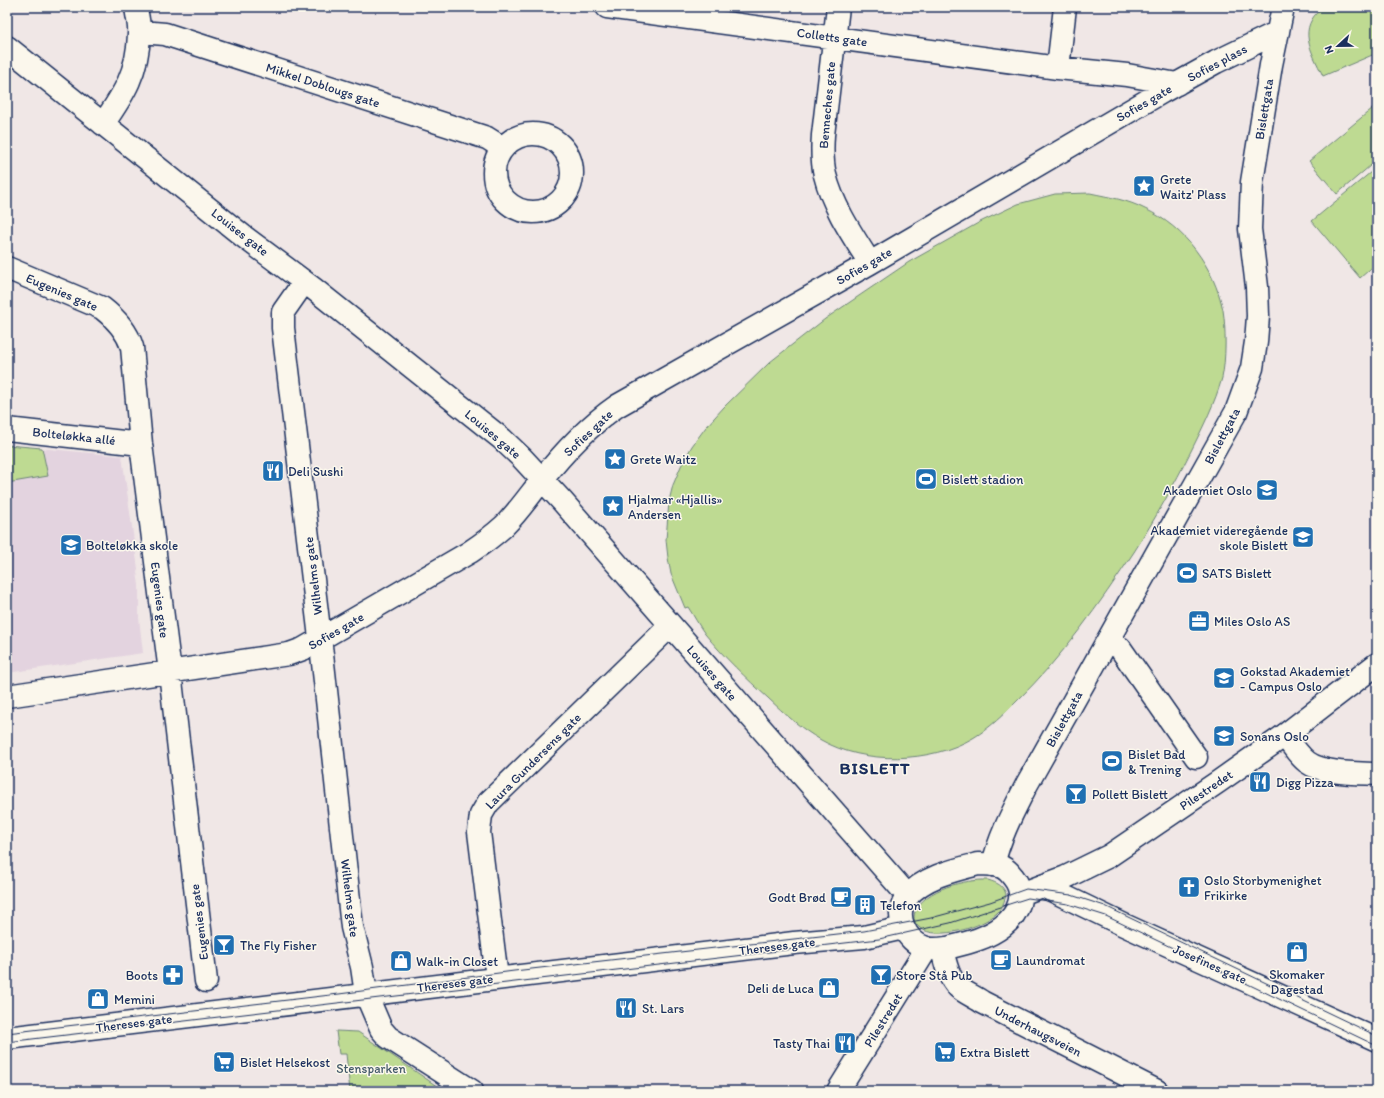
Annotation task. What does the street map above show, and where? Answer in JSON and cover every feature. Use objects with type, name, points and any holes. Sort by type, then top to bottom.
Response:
[{"type":"street","points":[[103,124],[128,85],[136,62],[140,33],[136,7]]},
{"type":"street","name":"Colletts gate","points":[[607,7],[635,9],[1058,68]]},
{"type":"street","name":"Benneches gate","points":[[838,7],[823,135],[822,156],[833,198],[870,264]]},
{"type":"street","points":[[1058,68],[1065,7]]},
{"type":"street","points":[[1278,32],[1283,7]]},
{"type":"street","name":"Sofies plass","points":[[1058,68],[1127,75],[1176,84],[1216,62],[1278,32]]},
{"type":"street","name":"Bislettgata","points":[[992,864],[1004,830],[1024,790],[1236,412],[1252,368],[1258,316],[1257,287],[1250,229],[1251,190],[1278,32]]},
{"type":"street","name":"Mikkel Doblougs gate","points":[[140,33],[153,33],[172,37],[487,138],[503,148]]},
{"type":"street","name":"Louises gate","points":[[7,47],[243,236],[304,282],[502,439],[542,479],[908,896]]},
{"type":"street","name":"Sofies gate","points":[[7,696],[288,654],[303,649],[470,552],[487,540],[515,514],[542,479],[593,425],[617,406],[870,264],[1092,132],[1176,84]]},
{"type":"street","name":"Eugenies gate","points":[[7,268],[102,308],[112,316],[130,339],[141,444],[170,672],[206,981]]},
{"type":"street","name":"Wilhelms gate","points":[[304,282],[283,312],[283,328],[352,928],[362,967],[366,994],[381,1029],[388,1037],[472,1091]]},
{"type":"street","name":"Bolteløkka allé","points":[[7,429],[141,444]]},
{"type":"street","name":"Laura Gundersens gate","points":[[497,978],[479,832],[481,815],[488,803],[670,626]]},
{"type":"street","points":[[1108,641],[1120,648],[1196,757]]},
{"type":"street","name":"Pilestredet","points":[[1021,894],[1085,868],[1108,856],[1285,735],[1377,664]]},
{"type":"street","points":[[1285,735],[1298,753],[1312,766],[1333,771],[1377,774]]},
{"type":"street","points":[[978,864],[992,864],[1002,867],[1011,874],[1018,883],[1021,894],[1019,905],[1014,914],[999,928],[976,941],[934,949],[918,944],[903,928],[901,908],[908,896],[927,881],[966,867],[978,864]]},
{"type":"street","name":"Josefines gate","points":[[1043,886],[1124,925],[1377,1040]]},
{"type":"street","name":"Thereses gate","points":[[7,1038],[497,978],[864,936],[903,928]]},
{"type":"street","name":"Pilestredet","points":[[838,1091],[934,949]]},
{"type":"street","name":"Underhaugsveien","points":[[934,949],[958,986],[982,1002],[1157,1091]]},
{"type":"shaded area","name":"Bolteløkka skole","points":[[7,445],[122,456],[138,569],[139,618],[143,653],[7,673]]},
{"type":"green space","points":[[1323,7],[1377,7],[1377,53],[1323,76],[1311,49],[1308,40],[1308,32],[1310,23]]},
{"type":"green space","points":[[1373,108],[1377,113],[1377,160],[1337,194],[1309,161]]},
{"type":"green space","points":[[1377,167],[1377,263],[1360,278],[1312,221]]},
{"type":"green space","name":"Bislett stadion","points":[[1090,193],[1132,203],[1173,226],[1196,250],[1213,279],[1219,294],[1223,310],[1225,335],[1225,353],[1222,378],[1216,397],[1185,464],[1157,515],[1134,552],[1080,630],[1034,684],[985,730],[973,738],[956,746],[938,752],[897,758],[857,754],[838,748],[821,740],[793,720],[743,675],[705,634],[688,607],[685,608],[671,574],[666,540],[669,501],[673,485],[681,466],[692,446],[706,427],[724,407],[770,362],[825,319],[909,262],[980,222],[1018,204],[1055,194]]},
{"type":"green space","points":[[7,445],[42,448],[48,476],[7,483]]},
{"type":"green space","points":[[988,880],[1003,888],[1006,894],[1000,909],[990,918],[960,931],[948,933],[928,932],[920,928],[915,923],[914,914],[920,904],[927,897],[947,887],[969,881]]},
{"type":"green space","name":"Stensparken","points":[[336,1031],[358,1032],[444,1091],[350,1091],[346,1054],[339,1054]]},
{"type":"tram line","points":[[7,1033],[339,994],[514,971],[864,931],[931,918],[990,902],[1026,889],[1071,895],[1105,906],[1377,1036]]},
{"type":"tram line","points":[[7,1042],[879,939],[950,923],[1028,898],[1068,904],[1106,916],[1377,1046]]},
{"type":"place","name":"Grete Waitz' Plass","points":[[1144,186]]},
{"type":"place","name":"Grete Waitz","points":[[615,459]]},
{"type":"place","name":"Deli Sushi","points":[[273,471]]},
{"type":"place","name":"Bislett stadion","points":[[926,479]]},
{"type":"place","name":"Akademiet Oslo","points":[[1267,490]]},
{"type":"place","name":"Hjalmar «Hjallis» Andersen","points":[[613,506]]},
{"type":"place","name":"Akademiet videregående skole Bislett","points":[[1303,537]]},
{"type":"place","name":"Bolteløkka skole","points":[[71,545]]},
{"type":"place","name":"SATS Bislett","points":[[1187,573]]},
{"type":"place","name":"Miles Oslo AS","points":[[1199,621]]},
{"type":"place","name":"Gokstad Akademiet - Campus Oslo","points":[[1224,678]]},
{"type":"place","name":"Sonans Oslo","points":[[1224,736]]},
{"type":"place","name":"Bislet Bad & Trening","points":[[1112,761]]},
{"type":"place","name":"Digg Pizza","points":[[1260,782]]},
{"type":"place","name":"Pollett Bislett","points":[[1076,794]]},
{"type":"place","name":"Oslo Storbymenighet Frikirke","points":[[1189,887]]},
{"type":"place","name":"Godt Brød","points":[[841,897]]},
{"type":"place","name":"Telefon","points":[[865,905]]},
{"type":"place","name":"The Fly Fisher","points":[[224,945]]},
{"type":"place","name":"Skomaker Dagestad","points":[[1297,952]]},
{"type":"place","name":"Laundromat","points":[[1001,960]]},
{"type":"place","name":"Walk-in Closet","points":[[401,961]]},
{"type":"place","name":"Boots","points":[[173,975]]},
{"type":"place","name":"Store Stå Pub","points":[[881,975]]},
{"type":"place","name":"Deli de Luca","points":[[829,988]]},
{"type":"place","name":"Memini","points":[[98,999]]},
{"type":"place","name":"St. Lars","points":[[626,1008]]},
{"type":"place","name":"Tasty Thai","points":[[845,1043]]},
{"type":"place","name":"Extra Bislett","points":[[945,1052]]},
{"type":"place","name":"Bislet Helsekost","points":[[224,1062]]},
{"type":"district","name":"BISLETT","points":[[875,768]]}]
